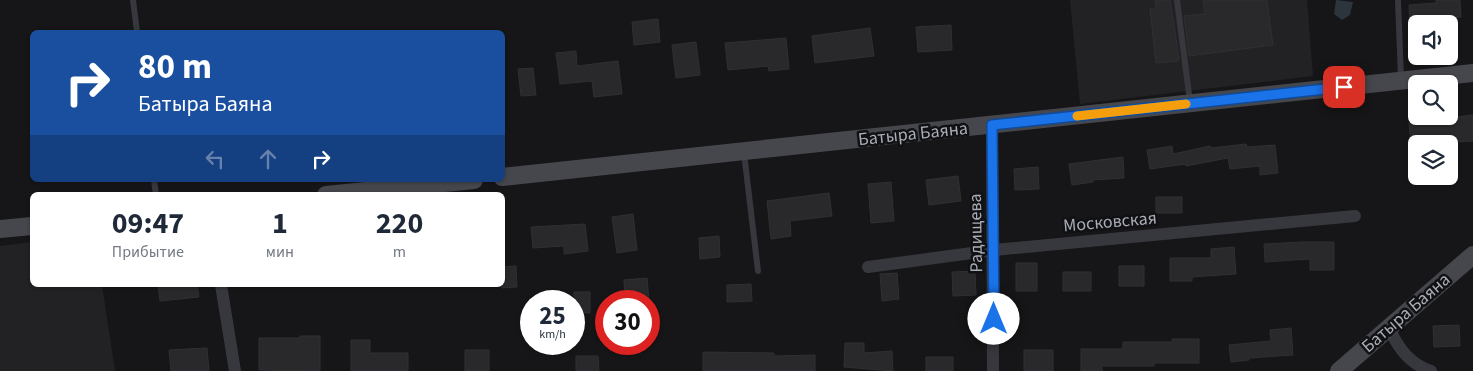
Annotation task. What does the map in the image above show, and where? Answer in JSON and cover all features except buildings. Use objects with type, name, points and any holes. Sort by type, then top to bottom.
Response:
[{"type":"street","name":"Батыра Баяна","points":[[505,177],[744,153],[1473,74]]},
{"type":"street","name":"Радищева","points":[[992,125],[993,371]]},
{"type":"street","points":[[356,192],[454,182]]},
{"type":"street","name":"Московская","points":[[868,268],[994,250],[1355,216]]},
{"type":"street","points":[[0,229],[30,226]]},
{"type":"street","name":"Батыра Баяна","points":[[1339,371],[1473,255]]},
{"type":"street","points":[[221,287],[235,371]]},
{"type":"street","points":[[1389,327],[1396,343],[1406,356],[1431,371]]},
{"type":"lane","points":[[133,0],[137,30]]},
{"type":"lane","points":[[1178,0],[1190,104]]},
{"type":"lane","points":[[1398,0],[1402,81]]},
{"type":"lane","points":[[744,153],[758,271]]},
{"type":"shaded area","points":[[1070,0],[1307,0],[1313,76],[1080,104]]},
{"type":"shaded area","points":[[1336,0],[1353,2],[1350,15],[1342,20],[1334,14]]},
{"type":"shaded area","points":[[30,242],[30,287],[102,287],[115,371],[0,371],[0,246]]},
{"type":"slow traffic","points":[[1077,116],[1186,104]]},
{"type":"route","points":[[994,319],[992,125],[1344,87]]}]
